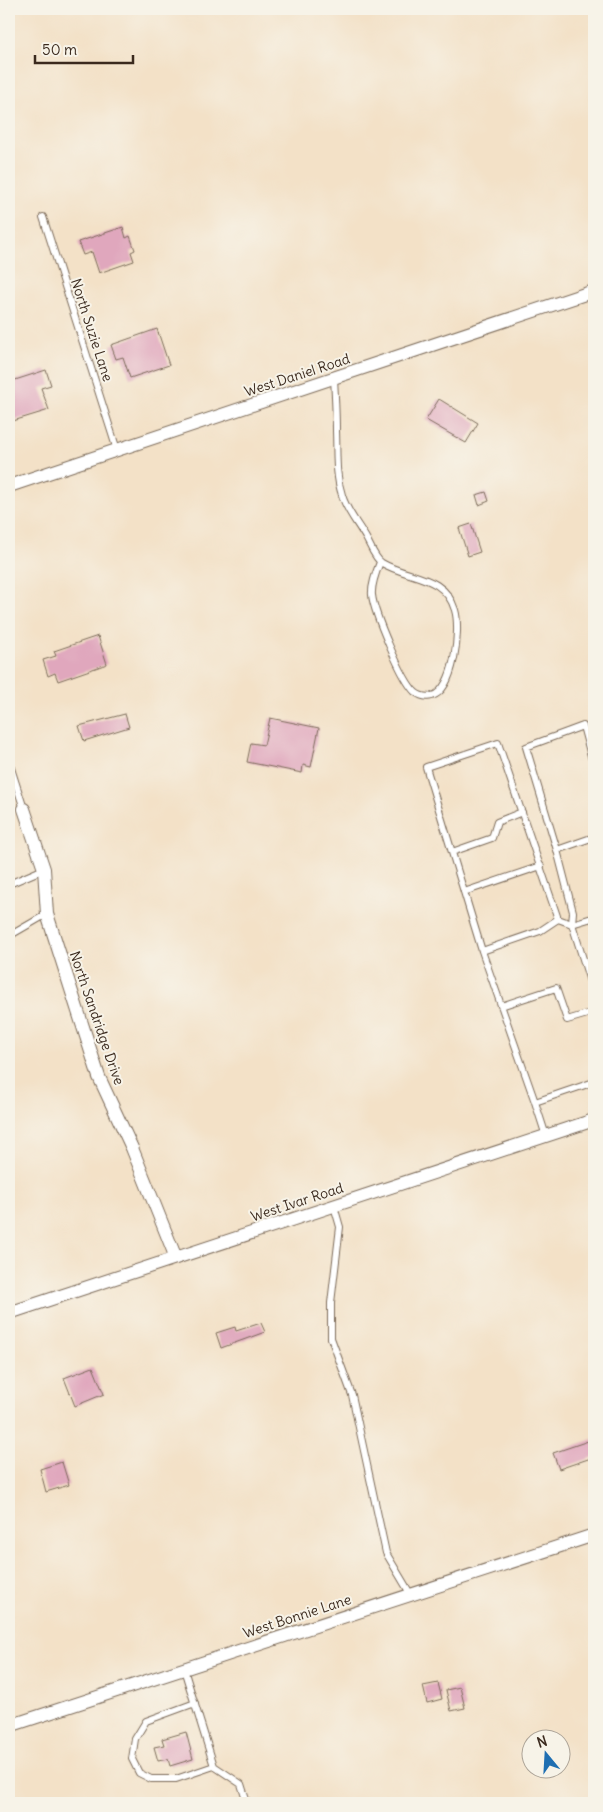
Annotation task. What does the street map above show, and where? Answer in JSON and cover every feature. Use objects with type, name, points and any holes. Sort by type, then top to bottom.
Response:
[{"type":"street","name":"West Daniel Road","points":[[9,486],[594,291]]},
{"type":"street","name":"North Sandridge Drive","points":[[24,809],[44,869],[47,914],[99,1077],[132,1148],[176,1258]]},
{"type":"street","name":"West Ivar Road","points":[[9,1313],[594,1120]]},
{"type":"street","name":"West Bonnie Lane","points":[[9,1726],[594,1535]]},
{"type":"lane","name":"North Suzie Lane","points":[[43,217],[117,450]]},
{"type":"lane","points":[[334,378],[336,468],[342,496],[380,562],[438,585],[448,595],[455,611],[457,633],[452,665],[443,690],[435,695],[427,697],[418,695],[400,671],[372,595],[380,562]]},
{"type":"lane","points":[[594,767],[582,726],[526,747],[557,850],[573,912],[572,924],[594,994]]},
{"type":"lane","points":[[546,1136],[482,951],[426,767],[498,743],[558,919]]},
{"type":"lane","points":[[9,762],[24,809]]},
{"type":"lane","points":[[452,852],[492,838],[497,822],[522,812]]},
{"type":"lane","points":[[557,850],[594,837]]},
{"type":"lane","points":[[464,892],[541,866]]},
{"type":"lane","points":[[9,884],[44,869]]},
{"type":"lane","points":[[9,936],[47,914]]},
{"type":"lane","points":[[558,919],[572,924],[592,918],[594,922]]},
{"type":"lane","points":[[482,951],[540,931],[558,919]]},
{"type":"lane","points":[[501,1006],[556,988],[567,1020],[594,1012]]},
{"type":"lane","points":[[535,1102],[594,1082]]},
{"type":"lane","points":[[334,1206],[340,1227],[331,1303],[331,1338],[352,1395],[386,1553],[411,1595]]},
{"type":"lane","points":[[184,1669],[214,1766],[241,1784],[247,1803]]},
{"type":"lane","points":[[195,1703],[146,1721],[135,1739],[132,1759],[139,1773],[151,1779],[176,1780],[214,1766]]},
{"type":"building","points":[[123,227],[126,238],[130,236],[135,250],[131,252],[134,261],[99,273],[92,252],[83,255],[78,242]]},
{"type":"building","points":[[157,329],[169,365],[130,378],[123,357],[116,359],[111,345]]},
{"type":"building","points":[[46,370],[51,385],[41,388],[49,410],[13,421],[9,409],[9,382]]},
{"type":"building","points":[[439,399],[478,423],[466,443],[426,420]]},
{"type":"building","points":[[486,492],[489,501],[479,505],[476,495]]},
{"type":"building","points":[[471,524],[480,552],[468,556],[459,528]]},
{"type":"building","points":[[98,636],[107,664],[58,681],[55,673],[48,676],[43,660],[56,656],[54,651]]},
{"type":"building","points":[[125,714],[129,727],[84,741],[79,726]]},
{"type":"building","points":[[270,718],[319,728],[311,767],[303,765],[302,773],[247,762],[251,743],[264,745]]},
{"type":"building","points":[[261,1323],[265,1332],[221,1348],[216,1333],[235,1327],[236,1331]]},
{"type":"building","points":[[93,1367],[104,1394],[75,1406],[64,1378]]},
{"type":"building","points":[[594,1439],[594,1457],[559,1469],[553,1453]]},
{"type":"building","points":[[62,1462],[69,1485],[46,1492],[40,1469]]},
{"type":"building","points":[[438,1683],[442,1699],[427,1703],[423,1686]]},
{"type":"building","points":[[460,1687],[465,1708],[451,1711],[446,1690]]},
{"type":"building","points":[[186,1732],[193,1759],[170,1766],[168,1759],[158,1761],[154,1747],[164,1745],[162,1739]]}]
